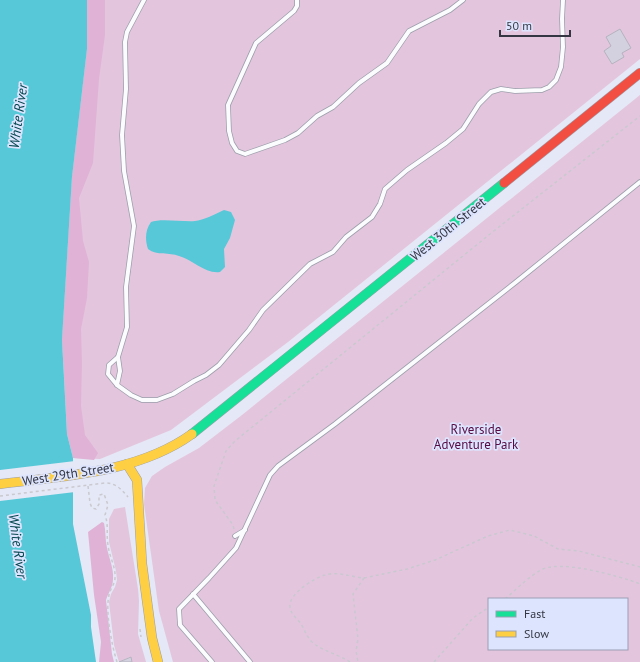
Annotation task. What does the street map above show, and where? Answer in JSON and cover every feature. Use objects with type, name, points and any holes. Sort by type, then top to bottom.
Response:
[{"type":"main road","name":"West 30th Street","points":[[256,384],[640,73]]},
{"type":"main road","name":"West 29th Street","points":[[0,484],[104,471],[167,449],[190,436],[256,384]]},
{"type":"main road","points":[[127,464],[136,480],[142,564],[152,638],[158,662]]},
{"type":"lane","points":[[117,385],[120,371],[118,357],[127,327],[126,287],[134,226],[124,171],[122,135],[126,89],[125,42],[127,32],[144,0]]},
{"type":"lane","points":[[297,0],[297,6],[294,11],[256,43],[228,105],[229,131],[232,143],[237,151],[245,154],[285,140],[298,133],[317,116],[333,107],[359,83],[388,63],[409,31],[450,10],[463,0]]},
{"type":"lane","points":[[118,357],[109,365],[108,374],[117,385],[131,395],[142,400],[157,400],[173,394],[206,375],[219,365],[249,330],[263,310],[310,264],[333,252],[346,237],[372,217],[380,204],[386,189],[408,170],[463,129],[479,104],[491,92],[501,90],[542,90],[549,87],[556,80],[561,67],[563,47],[563,0]]},
{"type":"lane","points":[[212,662],[180,625],[179,609],[236,548],[270,475],[278,466],[335,424],[510,287],[640,182]]},
{"type":"lane","points":[[235,536],[245,530]]},
{"type":"lane","points":[[193,594],[250,662]]},
{"type":"path","points":[[235,536],[233,525],[215,500],[214,486],[226,451],[235,441],[484,239],[640,116]]},
{"type":"path","points":[[88,486],[92,508],[96,509],[99,504],[98,495],[102,494],[104,494],[108,505],[105,515],[108,523],[108,548],[115,577],[109,594],[108,605],[116,662]]},
{"type":"path","points":[[0,496],[82,487]]},
{"type":"path","points":[[350,662],[314,643],[306,636],[301,624],[293,615],[290,606],[294,595],[309,583],[325,575],[344,574],[364,578],[407,569],[435,560],[488,536],[510,530],[534,536],[558,549],[579,551],[640,567]]},
{"type":"path","points":[[506,598],[542,569],[555,566],[568,566],[640,584]]},
{"type":"path","points":[[358,662],[356,651],[358,639],[353,594],[364,578]]},
{"type":"path","points":[[434,662],[473,618],[488,608]]},
{"type":"green space","points":[[87,0],[640,0],[640,59],[288,342],[171,430],[100,459],[73,458],[62,340],[72,177],[87,49]]},
{"type":"green space","name":"Riverside Adventure Park","points":[[640,95],[640,662],[173,662],[159,611],[144,504],[145,488],[152,476],[199,448]]},
{"type":"green space","points":[[125,507],[138,589],[138,634],[146,662],[132,662],[130,657],[119,662],[114,645],[109,602],[117,580],[109,542],[109,519],[114,509]]},
{"type":"shaded area","points":[[87,0],[105,0],[105,35],[99,79],[93,163],[79,198],[83,241],[89,262],[87,298],[81,329],[81,406],[85,435],[98,453],[94,460],[73,458],[67,434],[62,340],[72,177],[87,49]]},
{"type":"shaded area","points":[[102,522],[104,523],[106,545],[113,575],[113,582],[106,600],[114,662],[99,662],[101,642],[94,595],[88,532]]},
{"type":"water","name":"White River","points":[[0,0],[87,0],[87,49],[72,177],[62,340],[67,434],[73,458],[73,524],[91,615],[91,627],[96,662],[0,662]]},
{"type":"water","points":[[224,210],[231,212],[235,220],[230,238],[224,249],[225,267],[220,272],[209,271],[179,256],[159,253],[148,249],[146,235],[151,222],[160,220],[195,221]]},
{"type":"pier","points":[[75,461],[75,492],[0,501],[0,470]]},
{"type":"building","points":[[620,29],[631,48],[622,53],[624,57],[612,64],[604,51],[611,46],[606,37]]},
{"type":"building","points":[[131,657],[132,662],[119,662]]},
{"type":"traffic: fast","points":[[192,434],[504,183]]},
{"type":"traffic: slow","points":[[0,484],[75,475],[124,465],[171,447],[192,434]]},
{"type":"traffic: slow","points":[[127,464],[137,480],[142,564],[152,638],[158,662]]},
{"type":"traffic: jam","points":[[504,183],[640,73]]}]
